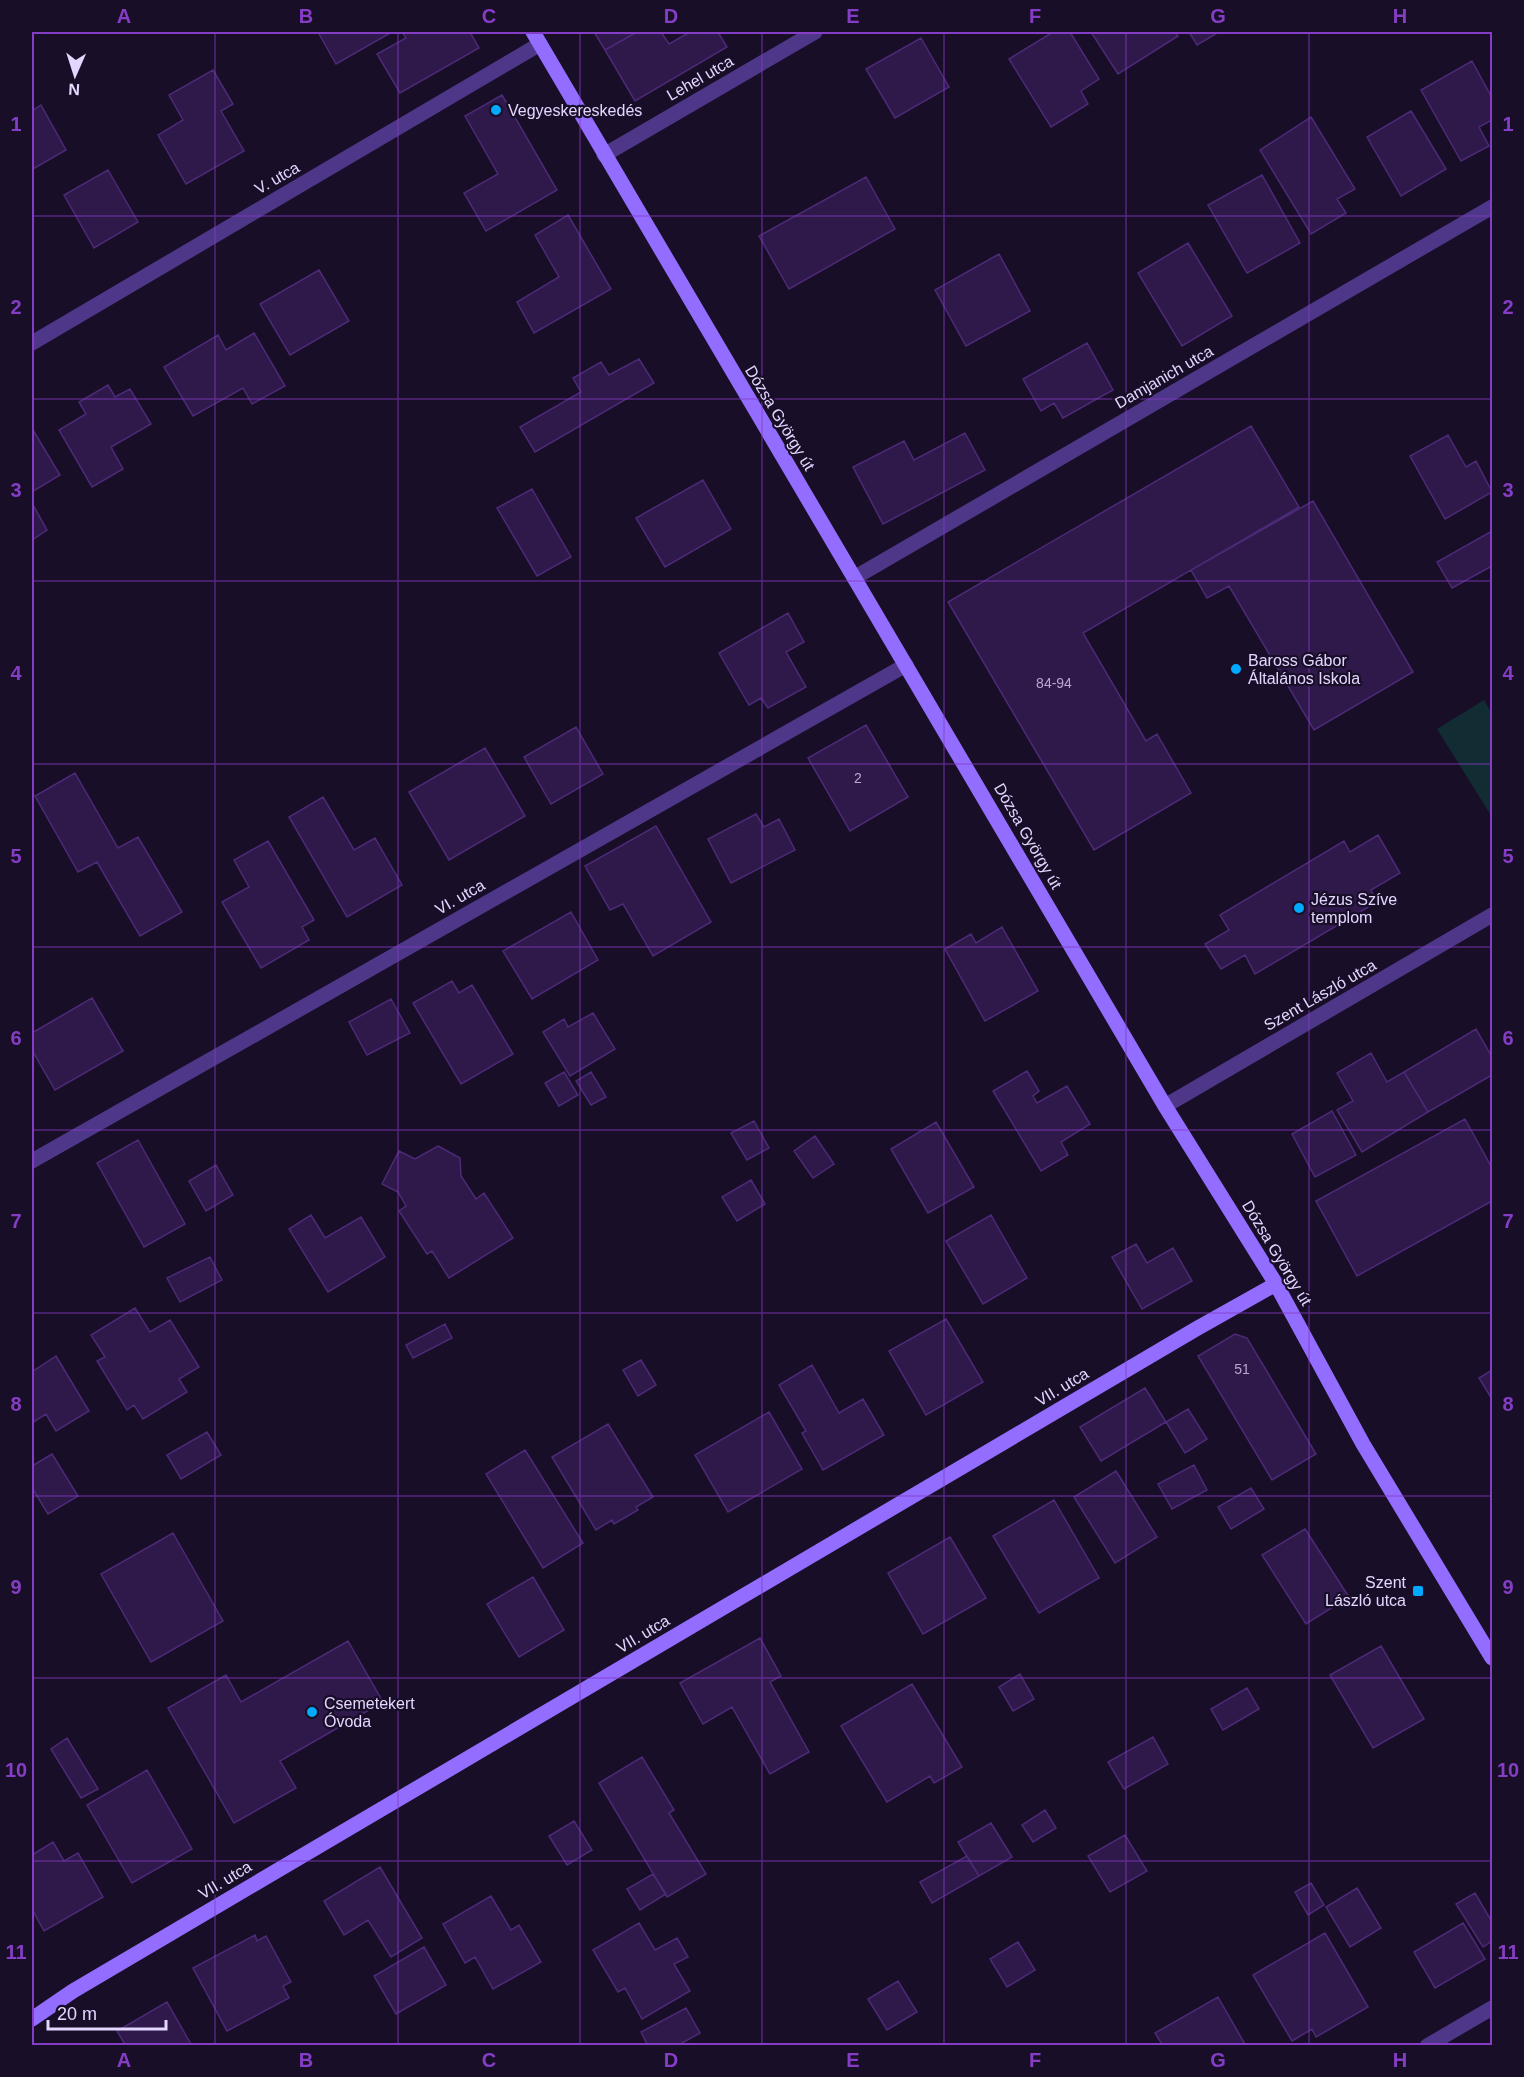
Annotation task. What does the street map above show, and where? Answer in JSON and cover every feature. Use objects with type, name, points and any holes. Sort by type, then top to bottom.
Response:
[{"type":"street","name":"Lehel utca","points":[[604,155],[815,32]]},
{"type":"street","name":"Dózsa György út","points":[[537,38],[1165,1106],[1276,1284],[1363,1444],[1488,1639],[1492,1658]]},
{"type":"street","name":"V. utca","points":[[32,343],[537,38]]},
{"type":"street","name":"Damjanich utca","points":[[854,578],[1492,207]]},
{"type":"street","name":"VI. utca","points":[[32,1161],[906,665]]},
{"type":"street","name":"Szent László utca","points":[[1165,1106],[1492,915]]},
{"type":"street","name":"VII. utca","points":[[32,2019],[83,1985],[1276,1284]]},
{"type":"street","points":[[1426,2046],[1492,2008]]},
{"type":"green space","points":[[1484,700],[1492,714],[1492,817],[1437,729]]},
{"type":"building","points":[[318,32],[392,32],[336,64]]},
{"type":"building","points":[[402,32],[470,32],[479,48],[400,93],[377,54],[406,38]]},
{"type":"building","points":[[594,32],[637,32],[605,50]]},
{"type":"building","points":[[637,32],[661,32],[669,44],[690,32],[718,32],[727,47],[635,101],[605,50]]},
{"type":"building","points":[[1053,32],[1070,32],[1099,79],[1081,91],[1088,104],[1051,127],[1009,59]]},
{"type":"building","points":[[1091,32],[1175,32],[1178,36],[1118,74]]},
{"type":"building","points":[[1189,32],[1219,32],[1197,45]]},
{"type":"building","points":[[921,38],[949,87],[895,118],[866,69]]},
{"type":"building","points":[[1472,61],[1492,98],[1492,120],[1479,127],[1489,146],[1461,161],[1421,90]]},
{"type":"building","points":[[213,70],[233,104],[221,111],[244,151],[186,184],[158,135],[183,120],[169,95]]},
{"type":"building","points":[[502,95],[557,190],[486,231],[464,193],[498,174],[465,116]]},
{"type":"building","points":[[41,105],[66,150],[33,169],[32,111]]},
{"type":"building","points":[[1411,111],[1446,169],[1401,196],[1367,137]]},
{"type":"building","points":[[1311,117],[1355,189],[1337,199],[1346,213],[1311,234],[1260,150]]},
{"type":"building","points":[[108,170],[138,222],[94,248],[64,195]]},
{"type":"building","points":[[1262,175],[1300,243],[1247,273],[1208,205]]},
{"type":"building","points":[[866,177],[895,229],[789,289],[759,236]]},
{"type":"building","points":[[568,215],[611,289],[534,333],[517,302],[559,277],[535,235]]},
{"type":"building","points":[[1188,243],[1232,316],[1182,346],[1138,273]]},
{"type":"building","points":[[999,254],[1030,311],[966,346],[935,290]]},
{"type":"building","points":[[319,270],[349,321],[290,355],[260,304]]},
{"type":"building","points":[[254,333],[285,386],[252,404],[243,388],[193,416],[164,367],[218,335],[226,350]]},
{"type":"building","points":[[1087,343],[1113,390],[1063,418],[1054,403],[1041,411],[1023,379]]},
{"type":"building","points":[[639,359],[654,383],[535,452],[520,427],[581,392],[573,378],[601,362],[609,375]]},
{"type":"building","points":[[108,385],[115,397],[130,389],[151,424],[111,447],[123,469],[92,487],[59,430],[86,414],[79,402]]},
{"type":"building","points":[[1251,426],[1299,507],[1083,633],[1146,741],[1157,734],[1191,793],[1094,850],[948,602]]},
{"type":"building","points":[[32,431],[60,475],[32,492]]},
{"type":"building","points":[[965,433],[985,470],[883,524],[853,467],[904,441],[914,460]]},
{"type":"building","points":[[1448,435],[1466,467],[1476,461],[1492,492],[1445,519],[1410,456]]},
{"type":"building","points":[[703,480],[731,529],[665,567],[636,518]]},
{"type":"building","points":[[532,489],[571,557],[537,576],[497,508]]},
{"type":"building","points":[[1313,501],[1413,672],[1314,730],[1229,586],[1207,598],[1191,570]]},
{"type":"building","points":[[32,503],[47,530],[32,540]]},
{"type":"building","points":[[1492,531],[1492,566],[1452,588],[1437,562]]},
{"type":"building","points":[[788,613],[804,642],[786,652],[806,687],[768,708],[761,698],[749,705],[719,653]]},
{"type":"building","points":[[866,725],[908,797],[850,831],[808,758]]},
{"type":"building","points":[[576,727],[603,774],[551,804],[524,757]]},
{"type":"building","points":[[485,748],[525,816],[449,860],[409,792]]},
{"type":"building","points":[[75,773],[118,848],[138,837],[182,912],[140,936],[97,862],[78,872],[35,796]]},
{"type":"building","points":[[323,797],[354,850],[375,838],[402,885],[347,917],[289,817]]},
{"type":"building","points":[[756,814],[764,827],[779,819],[795,850],[731,883],[708,839]]},
{"type":"building","points":[[656,826],[711,922],[653,956],[623,904],[610,910],[585,866]]},
{"type":"building","name":"Jézus Szíve templom","points":[[1378,835],[1400,873],[1371,890],[1377,902],[1255,974],[1245,955],[1221,969],[1205,944],[1229,930],[1220,915],[1344,841],[1350,852]]},
{"type":"building","points":[[268,841],[314,920],[302,927],[309,940],[261,968],[222,902],[249,887],[234,860]]},
{"type":"building","points":[[571,912],[598,960],[532,999],[503,951]]},
{"type":"building","points":[[1002,927],[1038,991],[985,1021],[945,949],[971,934],[976,943]]},
{"type":"building","points":[[452,981],[459,993],[472,985],[513,1054],[461,1084],[413,1003]]},
{"type":"building","points":[[92,998],[123,1051],[55,1090],[32,1050],[32,1033]]},
{"type":"building","points":[[391,999],[410,1033],[367,1055],[349,1022]]},
{"type":"building","points":[[593,1013],[615,1049],[570,1076],[543,1032],[564,1019],[568,1027]]},
{"type":"building","points":[[1476,1029],[1492,1057],[1492,1075],[1428,1112],[1404,1072]]},
{"type":"building","points":[[1371,1053],[1387,1082],[1404,1072],[1428,1112],[1362,1152],[1337,1110],[1353,1101],[1337,1073]]},
{"type":"building","points":[[1027,1071],[1039,1091],[1033,1096],[1037,1103],[1067,1086],[1090,1124],[1061,1142],[1068,1155],[1041,1171],[993,1091]]},
{"type":"building","points":[[564,1072],[578,1095],[559,1106],[545,1083]]},
{"type":"building","points":[[591,1072],[606,1097],[591,1105],[576,1081]]},
{"type":"building","points":[[1332,1111],[1356,1155],[1315,1177],[1292,1134]]},
{"type":"building","points":[[1465,1119],[1492,1168],[1492,1201],[1357,1276],[1316,1201]]},
{"type":"building","points":[[754,1121],[769,1148],[747,1160],[731,1133]]},
{"type":"building","points":[[936,1122],[974,1187],[928,1213],[891,1149]]},
{"type":"building","points":[[815,1136],[834,1164],[813,1178],[794,1151]]},
{"type":"building","points":[[138,1140],[185,1224],[144,1247],[97,1163]]},
{"type":"building","points":[[438,1146],[460,1158],[461,1176],[476,1199],[484,1193],[513,1238],[449,1278],[432,1251],[427,1254],[399,1211],[406,1206],[398,1192],[382,1184],[399,1151],[415,1159]]},
{"type":"building","points":[[216,1165],[233,1195],[206,1211],[189,1181]]},
{"type":"building","points":[[751,1180],[765,1204],[737,1221],[722,1197]]},
{"type":"building","points":[[311,1215],[325,1238],[361,1217],[385,1257],[328,1292],[289,1229]]},
{"type":"building","points":[[991,1215],[1027,1278],[983,1304],[946,1241]]},
{"type":"building","points":[[1136,1244],[1147,1263],[1173,1248],[1192,1281],[1142,1309],[1112,1257]]},
{"type":"building","points":[[210,1257],[222,1280],[180,1302],[167,1278]]},
{"type":"building","points":[[135,1308],[150,1332],[170,1320],[199,1367],[179,1379],[187,1392],[143,1419],[134,1405],[127,1410],[97,1361],[105,1357],[91,1335]]},
{"type":"building","points":[[946,1319],[983,1382],[926,1415],[889,1351]]},
{"type":"building","points":[[445,1324],[452,1338],[413,1358],[406,1345]]},
{"type":"building","points":[[1235,1334],[1247,1338],[1316,1454],[1272,1480],[1198,1356]]},
{"type":"building","points":[[56,1356],[89,1411],[56,1431],[46,1414],[32,1423],[32,1372]]},
{"type":"building","points":[[641,1360],[656,1385],[638,1396],[623,1370]]},
{"type":"building","points":[[812,1365],[839,1413],[863,1399],[884,1435],[823,1470],[802,1433],[806,1431],[779,1385]]},
{"type":"building","points":[[1492,1370],[1492,1399],[1479,1378]]},
{"type":"building","points":[[1145,1388],[1166,1422],[1101,1461],[1080,1427]]},
{"type":"building","points":[[1188,1409],[1207,1439],[1185,1453],[1166,1422]]},
{"type":"building","points":[[769,1412],[802,1469],[728,1512],[695,1455]]},
{"type":"building","points":[[608,1424],[653,1497],[636,1507],[638,1510],[614,1524],[612,1520],[596,1530],[552,1457]]},
{"type":"building","points":[[207,1432],[221,1455],[181,1479],[167,1455]]},
{"type":"building","points":[[525,1450],[583,1543],[543,1568],[486,1474]]},
{"type":"building","points":[[52,1454],[78,1496],[48,1514],[32,1488],[32,1466]]},
{"type":"building","points":[[1194,1465],[1207,1490],[1172,1509],[1158,1484]]},
{"type":"building","points":[[1116,1471],[1157,1537],[1115,1563],[1074,1497]]},
{"type":"building","points":[[1251,1488],[1264,1509],[1231,1529],[1218,1507]]},
{"type":"building","points":[[1054,1500],[1099,1578],[1039,1613],[993,1536]]},
{"type":"building","points":[[1305,1529],[1349,1597],[1306,1624],[1262,1555]]},
{"type":"building","points":[[173,1533],[223,1621],[151,1662],[101,1574]]},
{"type":"building","points":[[950,1537],[986,1598],[923,1634],[888,1573]]},
{"type":"building","points":[[533,1577],[564,1630],[519,1657],[487,1604]]},
{"type":"building","points":[[760,1638],[781,1676],[770,1682],[809,1752],[770,1774],[732,1707],[703,1724],[680,1683]]},
{"type":"building","points":[[348,1641],[383,1702],[280,1761],[296,1788],[234,1823],[168,1708],[226,1675],[241,1702]]},
{"type":"building","points":[[1381,1646],[1424,1719],[1373,1748],[1330,1675]]},
{"type":"building","points":[[1020,1674],[1034,1699],[1013,1711],[999,1687]]},
{"type":"building","points":[[912,1684],[962,1767],[934,1783],[930,1776],[887,1802],[841,1726]]},
{"type":"building","points":[[1247,1688],[1259,1709],[1223,1730],[1211,1709]]},
{"type":"building","points":[[1153,1737],[1168,1764],[1124,1789],[1108,1762]]},
{"type":"building","points":[[67,1738],[98,1789],[81,1798],[51,1749]]},
{"type":"building","points":[[642,1757],[674,1810],[669,1813],[706,1874],[667,1897],[599,1783]]},
{"type":"building","points":[[147,1770],[192,1849],[132,1883],[87,1805]]},
{"type":"building","points":[[1045,1810],[1056,1828],[1033,1842],[1022,1825]]},
{"type":"building","points":[[574,1821],[592,1850],[567,1865],[549,1836]]},
{"type":"building","points":[[991,1823],[1012,1857],[979,1876],[958,1842]]},
{"type":"building","points":[[1125,1835],[1147,1871],[1110,1892],[1088,1856]]},
{"type":"building","points":[[53,1842],[64,1861],[78,1853],[103,1897],[44,1931],[32,1909],[32,1855]]},
{"type":"building","points":[[967,1856],[979,1876],[932,1903],[920,1882]]},
{"type":"building","points":[[380,1867],[422,1938],[391,1957],[368,1920],[344,1935],[324,1901]]},
{"type":"building","points":[[653,1874],[666,1894],[640,1910],[627,1889]]},
{"type":"building","points":[[1311,1883],[1324,1905],[1308,1915],[1295,1892]]},
{"type":"building","points":[[1357,1888],[1381,1928],[1350,1947],[1326,1907]]},
{"type":"building","points":[[1475,1893],[1492,1922],[1492,1941],[1483,1947],[1456,1904]]},
{"type":"building","points":[[491,1896],[511,1930],[519,1925],[541,1962],[493,1989],[475,1957],[465,1963],[443,1924]]},
{"type":"building","points":[[639,1923],[655,1950],[677,1938],[688,1957],[674,1964],[690,1991],[642,2019],[625,1988],[618,1992],[593,1950]]},
{"type":"building","points":[[1463,1923],[1485,1959],[1435,1988],[1414,1952]]},
{"type":"building","points":[[1325,1933],[1368,2007],[1316,2037],[1312,2029],[1292,2041],[1253,1975]]},
{"type":"building","points":[[255,1935],[257,1941],[266,1936],[291,1982],[283,1986],[289,1998],[227,2031],[193,1968]]},
{"type":"building","points":[[1018,1942],[1035,1970],[1007,1987],[990,1959]]},
{"type":"building","points":[[424,1947],[446,1985],[396,2014],[374,1976]]},
{"type":"building","points":[[898,1981],[917,2012],[887,2030],[868,1999]]},
{"type":"building","points":[[1218,1997],[1246,2046],[1163,2046],[1155,2033]]},
{"type":"building","points":[[167,2002],[192,2046],[126,2046],[117,2031]]},
{"type":"building","points":[[686,2008],[700,2033],[677,2046],[648,2046],[641,2032]]},
{"type":"place","name":"Vegyeskereskedés","points":[[496,110]]},
{"type":"place","name":"Baross Gábor Általános Iskola","points":[[1236,669]]},
{"type":"place","name":"Jézus Szíve templom","points":[[1299,908]]},
{"type":"place","name":"Szent László utca","points":[[1418,1591]]},
{"type":"place","name":"Csemetekert Óvoda","points":[[312,1712]]}]
